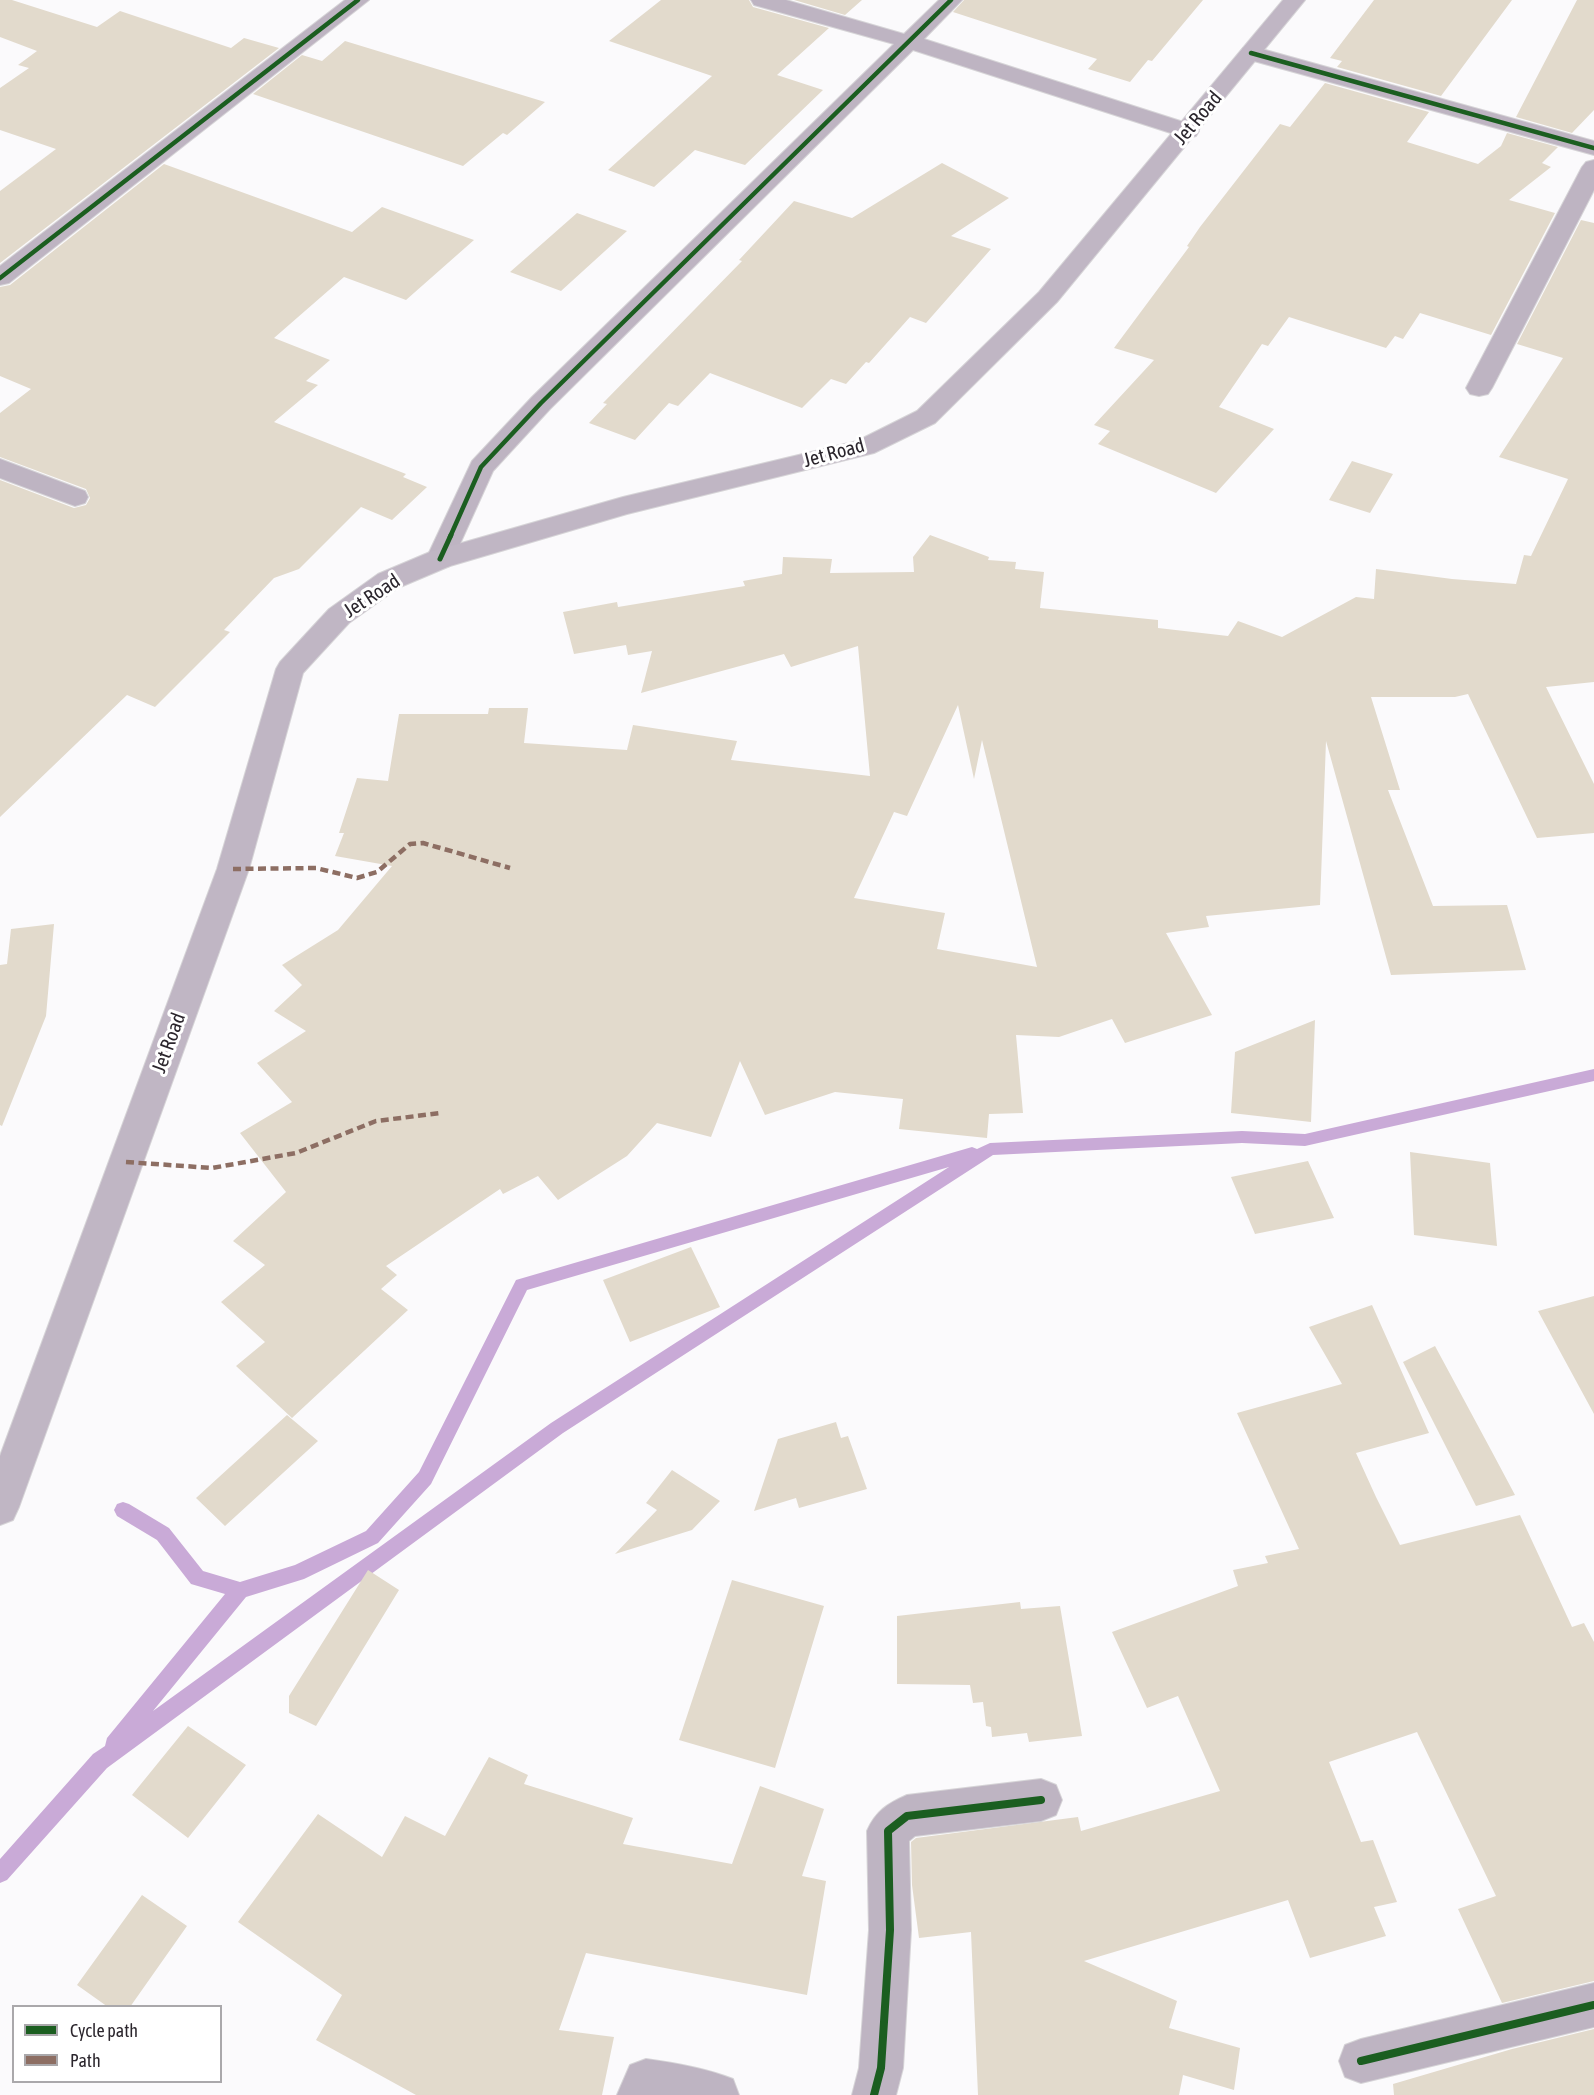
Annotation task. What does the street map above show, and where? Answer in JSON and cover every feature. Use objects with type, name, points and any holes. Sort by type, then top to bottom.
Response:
[{"type":"main road","name":"Jet Road","points":[[0,1507],[233,869],[290,669],[339,616],[388,581],[440,559],[623,506],[865,447],[926,417],[1048,297],[1188,131],[1294,0]]},
{"type":"street","points":[[762,0],[910,42],[1188,131]]},
{"type":"street","points":[[440,559],[481,467],[541,403],[951,0]]},
{"type":"street","points":[[0,278],[351,1]]},
{"type":"street","points":[[1251,53],[1594,148]]},
{"type":"street","points":[[1479,388],[1594,167]]},
{"type":"street","points":[[0,468],[75,497]]},
{"type":"street","points":[[874,2095],[880,2068],[890,1930],[888,1831],[907,1816],[1041,1800]]},
{"type":"street","points":[[1361,2061],[1594,2005]]},
{"type":"street","points":[[639,2095],[646,2081],[682,2086],[717,2095]]},
{"type":"building","points":[[0,0],[12,0],[97,27],[120,11],[231,48],[244,38],[279,48],[0,263],[0,191],[56,149],[0,130],[0,88],[29,68],[18,65],[37,51],[0,37]]},
{"type":"building","points":[[661,0],[749,0],[753,7],[829,28],[777,75],[823,90],[745,165],[695,150],[654,187],[608,170],[712,76],[609,41]]},
{"type":"building","points":[[794,0],[862,0],[845,15]]},
{"type":"building","points":[[964,0],[1203,0],[1152,61],[1148,60],[1130,82],[1088,69],[1097,59],[953,12]]},
{"type":"building","points":[[1374,0],[1512,0],[1441,96],[1337,67],[1342,61],[1330,58]]},
{"type":"building","points":[[1577,0],[1594,0],[1594,110],[1572,133],[1516,117]]},
{"type":"building","points":[[345,41],[545,102],[507,135],[503,133],[463,166],[253,94],[302,55],[322,61]]},
{"type":"building","points":[[1325,83],[1429,112],[1407,142],[1478,164],[1501,146],[1507,133],[1558,147],[1542,163],[1551,167],[1509,200],[1555,213],[1491,335],[1420,313],[1403,339],[1395,336],[1386,348],[1289,317],[1268,346],[1262,344],[1219,407],[1274,429],[1216,493],[1098,444],[1110,431],[1094,425],[1154,360],[1114,348],[1189,247],[1187,246],[1200,227],[1280,124],[1290,127]]},
{"type":"building","points":[[942,163],[1009,198],[951,236],[991,249],[926,323],[910,317],[869,363],[866,362],[846,384],[831,379],[802,408],[710,373],[678,406],[669,403],[635,440],[589,423],[607,404],[603,403],[742,261],[739,260],[794,201],[852,218]]},
{"type":"building","points":[[164,164],[352,232],[382,207],[474,240],[406,300],[344,277],[274,338],[330,360],[306,381],[318,385],[274,422],[406,474],[403,477],[427,487],[392,520],[361,507],[299,569],[274,578],[224,630],[230,632],[155,707],[127,695],[0,817],[0,480],[74,508],[86,505],[90,498],[86,489],[0,457],[0,413],[31,389],[0,376],[0,287],[10,285]]},
{"type":"building","points":[[577,213],[627,231],[561,291],[510,272]]},
{"type":"building","points":[[1581,220],[1594,223],[1594,682],[1546,687],[1594,784],[1594,833],[1537,838],[1468,694],[1455,697],[1371,697],[1400,790],[1388,790],[1433,906],[1507,905],[1526,970],[1391,975],[1326,741],[1320,905],[1206,916],[1209,927],[1166,933],[1212,1015],[1125,1043],[1112,1019],[1059,1037],[1016,1035],[1023,1113],[989,1114],[987,1138],[899,1129],[903,1099],[835,1092],[765,1115],[740,1061],[711,1137],[657,1123],[627,1156],[558,1200],[538,1176],[503,1194],[500,1189],[386,1266],[397,1275],[381,1289],[408,1310],[292,1418],[236,1366],[265,1342],[221,1302],[265,1265],[233,1241],[286,1192],[240,1133],[292,1102],[257,1063],[306,1031],[274,1011],[302,985],[282,965],[338,930],[392,866],[335,856],[344,833],[339,833],[357,778],[388,781],[399,714],[488,714],[489,708],[528,708],[524,743],[627,750],[633,725],[737,741],[731,760],[870,776],[858,646],[791,667],[784,654],[641,693],[652,651],[628,655],[626,645],[574,654],[563,612],[617,602],[618,607],[745,586],[743,581],[782,574],[783,557],[832,559],[830,573],[914,572],[913,557],[930,535],[989,557],[988,560],[1016,562],[1015,569],[1044,572],[1040,608],[1158,620],[1158,628],[1228,636],[1238,621],[1282,637],[1356,597],[1374,599],[1376,569],[1452,579],[1516,584],[1524,555],[1531,556],[1568,479],[1499,457],[1563,358],[1517,344]],"holes":[[[958,705],[974,779],[982,740],[1037,967],[937,949],[945,913],[854,898],[894,812],[907,816]]]},
{"type":"building","points":[[1352,461],[1393,474],[1370,513],[1329,500]]},
{"type":"building","points":[[54,924],[46,1016],[2,1126],[0,1125],[0,965],[7,964],[11,929]]},
{"type":"building","points":[[1315,1020],[1311,1122],[1231,1113],[1235,1052]]},
{"type":"building","points":[[1410,1152],[1490,1163],[1497,1246],[1414,1235]]},
{"type":"building","points":[[1308,1161],[1334,1218],[1255,1234],[1231,1177]]},
{"type":"building","points":[[691,1247],[720,1307],[630,1342],[603,1280]]},
{"type":"building","points":[[1594,1296],[1594,1414],[1538,1311]]},
{"type":"building","points":[[1372,1305],[1429,1433],[1356,1453],[1400,1545],[1520,1515],[1572,1627],[1584,1623],[1594,1642],[1594,1981],[1502,2003],[1458,1909],[1496,1896],[1417,1732],[1329,1762],[1361,1842],[1373,1840],[1397,1902],[1374,1907],[1386,1936],[1310,1958],[1288,1900],[1084,1961],[1177,2001],[1169,2028],[1240,2048],[1234,2090],[1183,2075],[1179,2095],[978,2095],[971,1932],[919,1938],[912,1885],[911,1842],[916,1838],[1078,1817],[1081,1831],[1220,1791],[1178,1696],[1147,1708],[1112,1632],[1238,1586],[1233,1570],[1268,1563],[1265,1556],[1299,1549],[1237,1413],[1342,1384],[1309,1327]]},
{"type":"building","points":[[1435,1346],[1515,1495],[1476,1506],[1403,1362]]},
{"type":"building","points":[[287,1415],[318,1441],[225,1526],[196,1498]]},
{"type":"building","points":[[836,1422],[841,1438],[848,1436],[867,1489],[799,1508],[796,1498],[754,1511],[778,1439]]},
{"type":"building","points":[[672,1470],[720,1501],[692,1530],[615,1554],[657,1510],[646,1503]]},
{"type":"building","points":[[368,1570],[399,1590],[316,1726],[289,1713],[289,1696]]},
{"type":"building","points":[[732,1580],[824,1606],[775,1768],[679,1740]]},
{"type":"building","points":[[1020,1602],[1021,1609],[1060,1606],[1082,1736],[1029,1742],[1027,1733],[992,1737],[991,1727],[986,1726],[983,1702],[973,1703],[970,1685],[897,1684],[897,1616]]},
{"type":"building","points":[[188,1726],[246,1765],[188,1838],[132,1795]]},
{"type":"building","points":[[489,1757],[528,1775],[524,1784],[633,1818],[623,1844],[732,1864],[760,1786],[824,1809],[802,1876],[826,1881],[807,1995],[586,1953],[559,2030],[614,2037],[602,2095],[416,2095],[316,2040],[342,1995],[238,1922],[318,1814],[382,1857],[405,1816],[445,1836]]},
{"type":"building","points":[[142,1895],[187,1926],[131,2005],[105,2005],[77,1985]]},
{"type":"building","points":[[1594,2029],[1594,2095],[1394,2095],[1393,2084],[1512,2049]]},
{"type":"waterway","points":[[0,1873],[100,1761],[557,1428],[990,1149],[1242,1137],[1305,1140],[1594,1075]]},
{"type":"waterway","points":[[240,1590],[298,1573],[372,1537],[425,1478],[522,1285],[972,1154]]},
{"type":"waterway","points":[[123,1510],[163,1534],[197,1578],[240,1590]]},
{"type":"waterway","points":[[114,1745],[240,1590]]},
{"type":"marked path","points":[[233,869],[316,868],[357,878],[377,872],[410,844],[423,843],[510,868]]},
{"type":"marked path","points":[[126,1162],[212,1168],[296,1153],[376,1121],[441,1113]]},
{"type":"cycle path","points":[[0,278],[358,0]]},
{"type":"cycle path","points":[[440,559],[481,467],[541,403],[951,0]]},
{"type":"cycle path","points":[[1251,53],[1594,148]]},
{"type":"cycle path","points":[[874,2095],[881,2068],[890,1930],[888,1831],[907,1816],[1041,1800]]},
{"type":"cycle path","points":[[1361,2061],[1594,2005]]}]
